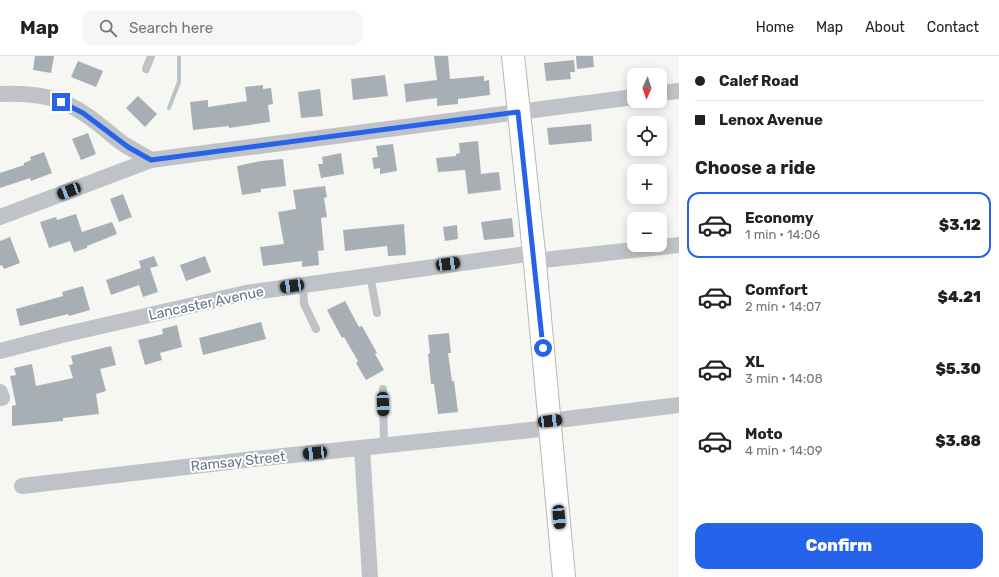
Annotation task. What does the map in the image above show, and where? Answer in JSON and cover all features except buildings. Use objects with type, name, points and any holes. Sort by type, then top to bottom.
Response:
[{"type":"main road","points":[[513,56],[534,257],[564,577]]},
{"type":"street","points":[[667,92],[679,91]]},
{"type":"street","points":[[0,94],[38,95],[54,98],[83,113],[130,148],[151,160]]},
{"type":"street","points":[[0,217],[151,160],[627,98]]},
{"type":"street","name":"Lancaster Avenue","points":[[0,351],[62,335],[246,293],[370,275],[534,257],[679,245]]},
{"type":"street","name":"Ramsay Street","points":[[22,486],[362,448],[550,424],[679,405]]},
{"type":"street","points":[[362,448],[370,577]]},
{"type":"lane","points":[[146,69],[151,56]]},
{"type":"lane","points":[[370,275],[377,313]]},
{"type":"lane","points":[[303,285],[304,304],[316,328]]},
{"type":"lane","points":[[383,388],[384,445]]},
{"type":"waterway","points":[[169,108],[179,82],[179,56]]},
{"type":"route","points":[[61,102],[83,113],[128,147],[151,160],[518,112],[543,348]]}]
